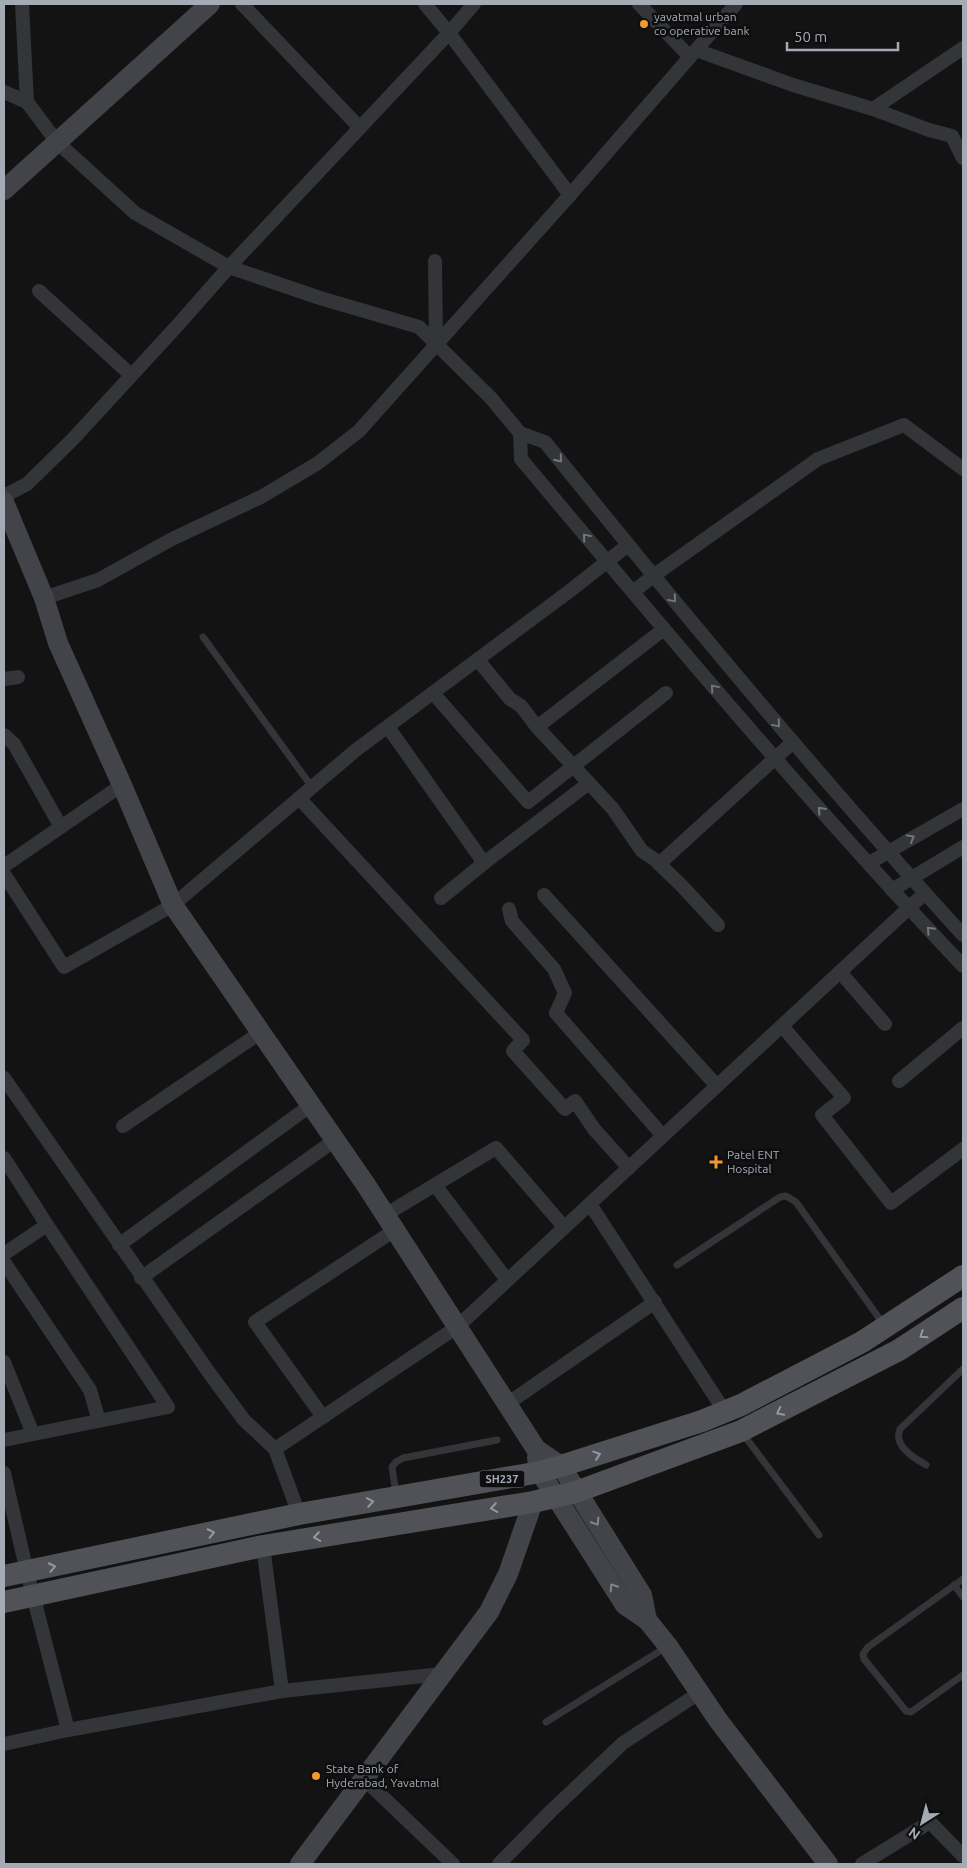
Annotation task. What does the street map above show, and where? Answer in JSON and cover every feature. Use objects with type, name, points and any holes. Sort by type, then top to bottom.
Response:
[{"type":"main road","points":[[4,190],[210,4]]},
{"type":"main road","points":[[4,502],[44,598],[55,634],[173,905],[335,1140],[536,1449],[550,1469],[576,1492],[642,1595],[647,1620]]},
{"type":"main road","name":"SH237","points":[[4,1576],[299,1514],[550,1469],[702,1422],[853,1346],[885,1328],[963,1276]]},
{"type":"main road","name":"SH237","points":[[4,1602],[262,1546],[576,1492],[741,1431],[899,1350],[963,1308]]},
{"type":"main road","points":[[300,1864],[489,1612],[544,1499],[550,1469]]},
{"type":"main road","points":[[544,1499],[624,1605],[647,1620],[668,1646],[718,1720],[828,1864]]},
{"type":"street","points":[[22,4],[27,102]]},
{"type":"street","points":[[242,4],[360,128]]},
{"type":"street","points":[[425,4],[449,33],[570,195]]},
{"type":"street","points":[[4,496],[27,484],[72,440],[229,267],[474,4]]},
{"type":"street","points":[[639,4],[693,54],[873,109],[929,130],[952,136],[963,158]]},
{"type":"street","points":[[44,598],[98,580],[172,539],[261,497],[318,463],[359,431],[570,195],[736,4]]},
{"type":"street","points":[[873,109],[963,48]]},
{"type":"street","points":[[4,92],[27,102],[57,142],[136,213],[229,267],[320,298],[418,327],[491,398],[518,430],[545,442],[653,576],[793,742],[963,935]]},
{"type":"street","points":[[436,261],[436,345]]},
{"type":"street","points":[[39,291],[132,375]]},
{"type":"street","points":[[633,592],[818,459],[904,424],[963,469]]},
{"type":"street","points":[[518,430],[521,459],[774,759],[963,966]]},
{"type":"street","points":[[4,874],[64,967],[173,905],[312,787],[628,545]]},
{"type":"street","points":[[537,727],[664,629]]},
{"type":"street","points":[[478,660],[510,699],[521,706],[537,727],[613,809],[642,851],[659,864],[718,925]]},
{"type":"street","points":[[433,693],[528,802],[666,693]]},
{"type":"street","points":[[388,727],[484,863]]},
{"type":"street","points":[[659,864],[793,742]]},
{"type":"street","points":[[7,743],[61,826]]},
{"type":"street","points":[[441,898],[589,783]]},
{"type":"street","points":[[7,861],[122,785]]},
{"type":"street","points":[[299,798],[523,1040],[513,1051],[518,1057],[565,1109],[575,1101],[594,1128],[629,1168]]},
{"type":"street","points":[[869,863],[963,808]]},
{"type":"street","points":[[892,890],[963,847]]},
{"type":"street","points":[[275,1449],[457,1327],[925,894]]},
{"type":"street","points":[[544,895],[717,1086]]},
{"type":"street","points":[[509,909],[512,921],[554,969],[565,993],[556,1013],[663,1136]]},
{"type":"street","points":[[840,972],[885,1024]]},
{"type":"street","points":[[782,1026],[844,1098],[822,1115],[891,1203],[963,1149]]},
{"type":"street","points":[[899,1080],[963,1028]]},
{"type":"street","points":[[123,1126],[261,1032]]},
{"type":"street","points":[[4,1078],[141,1278],[210,1374],[244,1420],[275,1449],[299,1514]]},
{"type":"street","points":[[119,1245],[311,1105]]},
{"type":"street","points":[[141,1278],[335,1140]]},
{"type":"street","points":[[323,1417],[255,1322],[390,1223],[435,1185],[496,1148],[564,1227]]},
{"type":"street","points":[[4,1158],[46,1226],[168,1407],[4,1440]]},
{"type":"street","points":[[435,1185],[508,1280]]},
{"type":"street","points":[[590,1204],[725,1412]]},
{"type":"street","points":[[4,1254],[46,1226]]},
{"type":"street","points":[[4,1262],[90,1390],[99,1421]]},
{"type":"street","points":[[507,1404],[655,1302]]},
{"type":"street","points":[[4,1362],[33,1434]]},
{"type":"street","points":[[4,1473],[27,1572],[68,1730]]},
{"type":"street","points":[[262,1546],[282,1691]]},
{"type":"street","points":[[4,1744],[68,1730],[282,1691],[442,1674]]},
{"type":"street","points":[[499,1864],[550,1812],[623,1743],[699,1692]]},
{"type":"street","points":[[364,1779],[453,1864]]},
{"type":"street","points":[[862,1864],[930,1822],[963,1856]]},
{"type":"lane","points":[[204,637],[312,787]]},
{"type":"lane","points":[[677,1265],[780,1197],[786,1196],[796,1202],[885,1328]]},
{"type":"lane","points":[[926,1466],[904,1448],[898,1440],[898,1434],[900,1429],[963,1369]]},
{"type":"lane","points":[[741,1431],[819,1535]]},
{"type":"lane","points":[[396,1497],[392,1467],[403,1458],[496,1440]]},
{"type":"lane","points":[[963,1579],[868,1646],[863,1654],[864,1659],[906,1710],[911,1712],[963,1675]]},
{"type":"lane","points":[[954,1585],[963,1597]]},
{"type":"lane","points":[[546,1722],[668,1646]]},
{"type":"place","name":"yavatmal urban co operative bank","points":[[644,24]]},
{"type":"place","name":"Patel ENT Hospital","points":[[716,1162]]},
{"type":"place","name":"State Bank of Hyderabad, Yavatmal","points":[[316,1776]]}]
